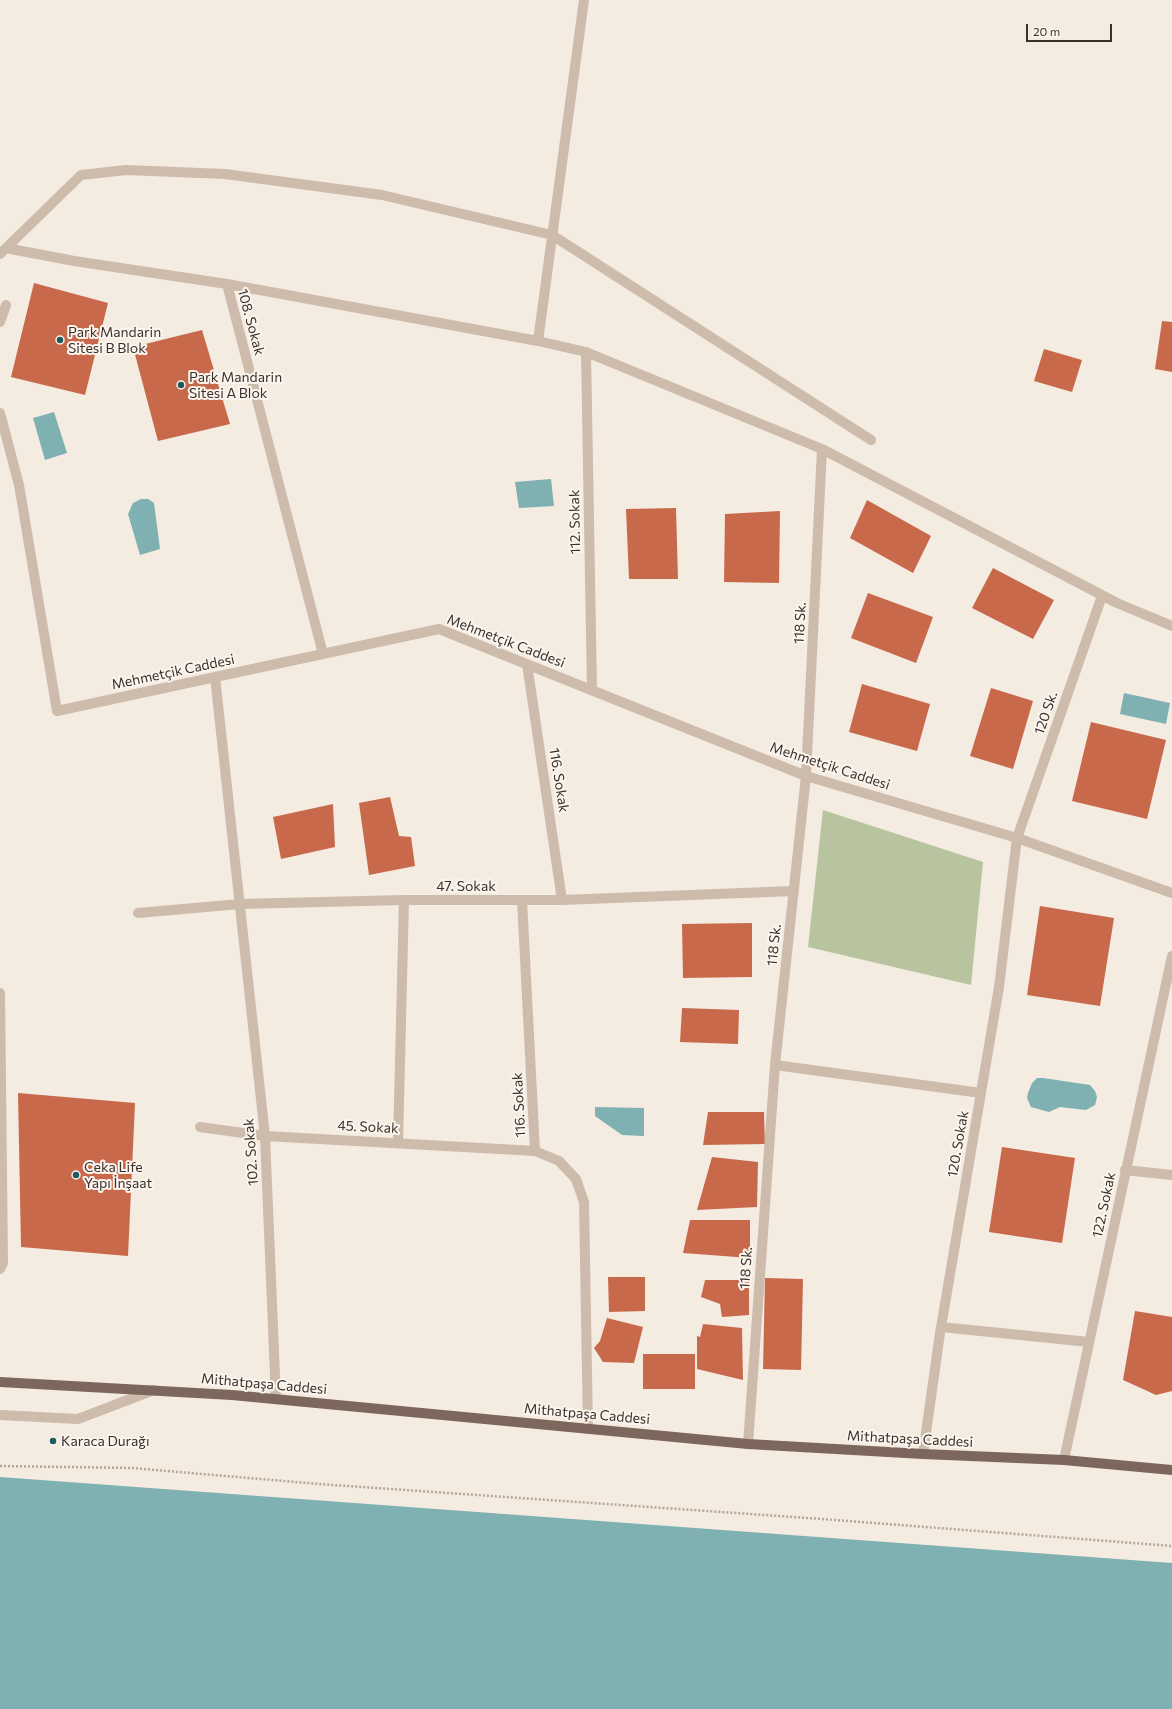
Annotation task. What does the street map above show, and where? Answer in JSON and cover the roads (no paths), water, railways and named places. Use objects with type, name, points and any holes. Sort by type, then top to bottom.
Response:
[{"type":"main road","name":"Mithatpaşa Caddesi","points":[[0,1382],[154,1390],[276,1399],[748,1444],[1064,1460],[1172,1470]]},
{"type":"street","points":[[538,341],[584,0]]},
{"type":"street","points":[[3,251],[81,175],[126,170],[225,174],[382,195],[552,235],[870,440]]},
{"type":"street","name":"108. Sokak","points":[[3,251],[227,284],[324,654]]},
{"type":"street","points":[[227,284],[538,341],[586,352],[822,449],[1102,596],[1172,626]]},
{"type":"street","points":[[0,322],[6,306]]},
{"type":"street","name":"112. Sokak","points":[[586,352],[592,690]]},
{"type":"street","name":"Mehmetçik Caddesi","points":[[0,413],[19,485],[57,711],[439,629],[806,776],[1016,838],[1172,893]]},
{"type":"street","name":"118 Sk.","points":[[748,1444],[775,1065],[806,776],[822,449]]},
{"type":"street","name":"120 Sk.","points":[[1016,838],[1102,596]]},
{"type":"street","name":"116. Sokak","points":[[527,664],[562,900]]},
{"type":"street","name":"102. Sokak","points":[[215,677],[265,1136],[276,1399]]},
{"type":"street","name":"120. Sokak","points":[[923,1454],[941,1327],[999,987],[1016,838]]},
{"type":"street","name":"47. Sokak","points":[[138,913],[240,904],[404,900],[562,900],[794,891]]},
{"type":"street","points":[[398,1143],[404,900]]},
{"type":"street","name":"116. Sokak","points":[[522,900],[535,1151],[559,1161],[576,1179],[584,1202],[588,1429]]},
{"type":"street","name":"122. Sokak","points":[[1064,1460],[1172,956]]},
{"type":"street","points":[[0,993],[3,1263],[0,1269]]},
{"type":"street","points":[[775,1065],[981,1093]]},
{"type":"street","name":"45. Sokak","points":[[200,1127],[265,1136],[535,1151]]},
{"type":"street","points":[[1125,1170],[1172,1175]]},
{"type":"street","points":[[941,1327],[1089,1342]]},
{"type":"street","points":[[0,1415],[78,1419],[154,1390]]},
{"type":"water","points":[[54,412],[67,453],[45,460],[33,418]]},
{"type":"water","points":[[551,479],[554,506],[519,508],[515,482]]},
{"type":"water","points":[[141,499],[148,499],[154,503],[160,549],[140,555],[128,514],[133,503]]},
{"type":"water","points":[[1124,693],[1170,703],[1166,724],[1120,714]]},
{"type":"water","points":[[1037,1078],[1090,1085],[1095,1091],[1097,1097],[1095,1105],[1086,1110],[1060,1107],[1049,1112],[1031,1107],[1027,1098],[1028,1093],[1032,1083]]},
{"type":"water","points":[[595,1107],[644,1108],[644,1136],[622,1135],[595,1116]]},
{"type":"water","points":[[0,1477],[1172,1563],[1172,1709],[0,1709]]},
{"type":"place","name":"Park Mandarin Sitesi B Blok","points":[[60,340]]},
{"type":"place","name":"Park Mandarin Sitesi A Blok","points":[[181,385]]},
{"type":"place","name":"Ceka Life Yapı İnşaat","points":[[76,1175]]},
{"type":"place","name":"Karaca Durağı","points":[[53,1441]]}]
